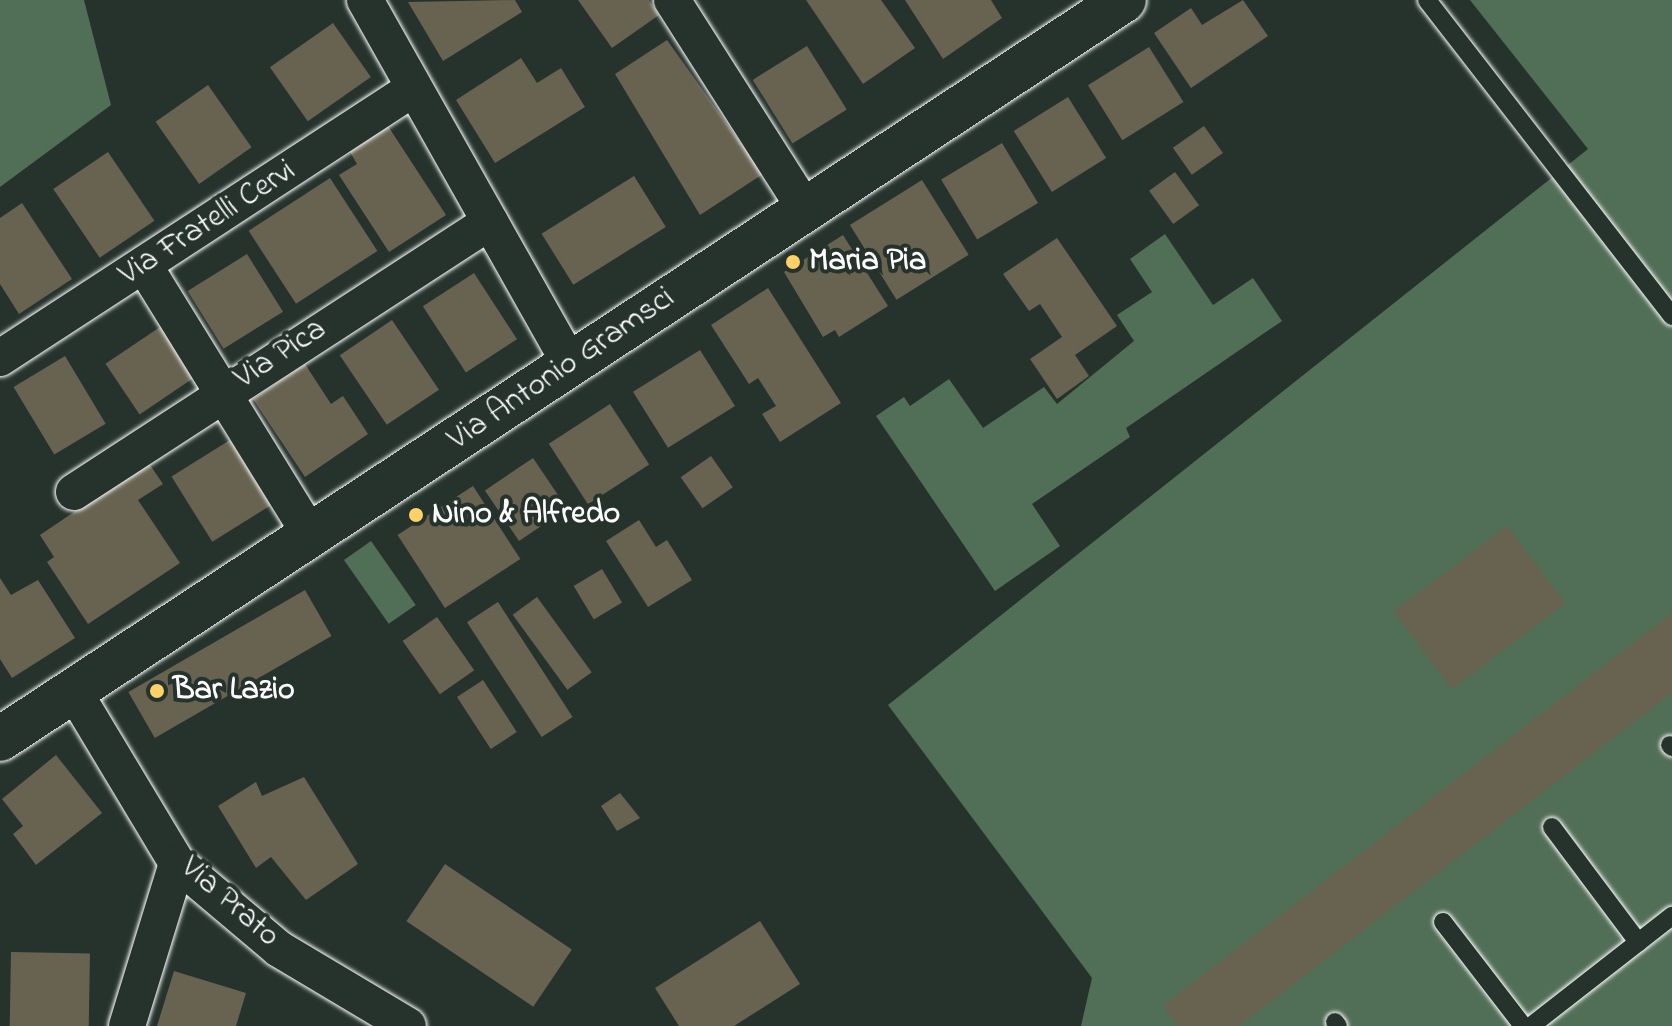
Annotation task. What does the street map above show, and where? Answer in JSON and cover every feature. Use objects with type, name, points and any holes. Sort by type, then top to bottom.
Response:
[{"type":"street","points":[[365,0],[570,364]]},
{"type":"street","points":[[672,0],[806,210]]},
{"type":"street","name":"Via Antonio Gramsci","points":[[0,739],[312,537],[1124,0]]},
{"type":"street","name":"Via Fratelli Cervi","points":[[0,358],[145,267],[414,88]]},
{"type":"street","name":"Via Pica","points":[[74,492],[490,222]]},
{"type":"street","points":[[145,267],[226,391],[312,537]]},
{"type":"street","name":"Via Prato","points":[[73,690],[177,863],[279,949],[408,1026]]},
{"type":"street","points":[[127,1026],[177,863]]},
{"type":"lane","points":[[1427,0],[1672,316]]},
{"type":"lane","points":[[1552,827],[1638,942]]},
{"type":"lane","points":[[1531,1026],[1672,916]]},
{"type":"lane","points":[[1443,922],[1523,1026]]},
{"type":"green space","points":[[0,0],[84,0],[111,105],[0,187]]},
{"type":"green space","points":[[1470,0],[1672,0],[1672,1026],[1081,1026],[1092,978],[888,705],[1588,149]]},
{"type":"green space","points":[[1165,234],[1213,305],[1253,278],[1282,321],[1126,428],[1130,437],[1032,504],[1060,546],[995,591],[876,416],[904,397],[910,406],[949,379],[983,428],[1044,387],[1057,404],[1134,341],[1117,315],[1152,292],[1130,259]]},
{"type":"green space","points":[[371,541],[416,605],[389,624],[344,560]]},
{"type":"building","points":[[515,0],[522,12],[443,61],[408,2]]},
{"type":"building","points":[[578,0],[649,0],[659,15],[612,48]]},
{"type":"building","points":[[806,0],[881,0],[915,48],[863,84]]},
{"type":"building","points":[[905,0],[991,0],[1002,18],[943,59]]},
{"type":"building","points":[[1243,0],[1268,36],[1191,88],[1154,33],[1191,8],[1202,25]]},
{"type":"building","points":[[333,23],[371,77],[308,121],[270,67]]},
{"type":"building","points":[[667,40],[763,174],[700,215],[615,74]]},
{"type":"building","points":[[807,46],[847,110],[792,144],[753,80]]},
{"type":"building","points":[[1149,47],[1183,102],[1122,140],[1088,85]]},
{"type":"building","points":[[521,58],[537,83],[561,68],[585,107],[495,163],[456,100]]},
{"type":"building","points":[[208,85],[252,147],[199,184],[156,122]]},
{"type":"building","points":[[1068,97],[1106,158],[1052,192],[1014,131]]},
{"type":"building","points":[[386,123],[446,215],[389,252],[339,175],[357,164],[347,147]]},
{"type":"building","points":[[1204,126],[1223,153],[1192,175],[1173,148]]},
{"type":"building","points":[[1002,143],[1038,203],[977,240],[941,180]]},
{"type":"building","points":[[108,152],[154,221],[100,258],[53,189]]},
{"type":"building","points":[[1175,172],[1199,205],[1173,224],[1149,191]]},
{"type":"building","points":[[634,176],[666,227],[573,285],[542,234]]},
{"type":"building","points":[[330,178],[377,251],[296,304],[249,231]]},
{"type":"building","points":[[922,180],[969,255],[897,300],[850,225]]},
{"type":"building","points":[[22,203],[72,279],[19,314],[0,284],[0,218]]},
{"type":"building","points":[[843,235],[888,306],[839,337],[835,330],[823,337],[784,272]]},
{"type":"building","points":[[1057,238],[1117,326],[1075,355],[1089,376],[1057,399],[1030,359],[1062,337],[1040,304],[1029,311],[1003,274]]},
{"type":"building","points":[[247,254],[283,312],[224,349],[188,291]]},
{"type":"building","points":[[474,273],[517,339],[466,372],[423,306]]},
{"type":"building","points":[[768,288],[841,403],[780,442],[762,414],[776,406],[758,378],[749,384],[711,325]]},
{"type":"building","points":[[392,320],[439,390],[387,425],[340,355]]},
{"type":"building","points":[[166,323],[200,374],[140,414],[105,364]]},
{"type":"building","points":[[700,350],[735,406],[668,448],[633,392]]},
{"type":"building","points":[[65,356],[106,424],[54,455],[14,387]]},
{"type":"building","points":[[305,364],[331,404],[343,396],[368,434],[305,477],[253,399]]},
{"type":"building","points":[[610,404],[649,464],[588,504],[549,444]]},
{"type":"building","points":[[230,440],[271,505],[212,542],[171,477]]},
{"type":"building","points":[[711,456],[733,487],[702,508],[681,477]]},
{"type":"building","points":[[533,458],[567,509],[519,541],[485,490]]},
{"type":"building","points":[[148,462],[163,484],[138,500],[180,563],[88,624],[47,562],[54,557],[40,535]]},
{"type":"building","points":[[473,486],[520,559],[445,608],[398,535]]},
{"type":"building","points":[[639,520],[656,547],[667,540],[692,580],[648,607],[606,541]]},
{"type":"building","points":[[1507,526],[1565,603],[1452,689],[1394,611]]},
{"type":"building","points":[[602,569],[622,602],[594,619],[574,586]]},
{"type":"building","points":[[0,578],[11,595],[38,580],[75,638],[12,678],[0,659]]},
{"type":"building","points":[[305,590],[332,636],[155,738],[128,692]]},
{"type":"building","points":[[537,597],[592,672],[567,690],[513,615]]},
{"type":"building","points":[[498,602],[573,717],[542,737],[467,622]]},
{"type":"building","points":[[1672,613],[1672,693],[1239,1026],[1178,1026],[1163,1006]]},
{"type":"building","points":[[437,617],[474,670],[440,694],[403,641]]},
{"type":"building","points":[[483,680],[517,732],[491,749],[457,697]]},
{"type":"building","points":[[56,755],[102,813],[36,865],[13,834],[23,826],[2,799]]},
{"type":"building","points":[[304,777],[358,864],[306,900],[271,857],[256,868],[218,806],[256,782],[262,796]]},
{"type":"building","points":[[620,793],[640,818],[617,831],[601,806]]},
{"type":"building","points":[[445,864],[572,950],[533,1007],[406,921]]},
{"type":"building","points":[[760,921],[800,984],[734,1026],[679,1026],[655,988]]},
{"type":"building","points":[[11,952],[90,953],[89,1026],[10,1026]]},
{"type":"building","points":[[174,971],[246,993],[236,1026],[157,1026]]},
{"type":"place","name":"Maria Pia","points":[[793,262]]},
{"type":"place","name":"Nino & Alfredo","points":[[416,515]]},
{"type":"place","name":"Bar Lazio","points":[[157,691]]}]
